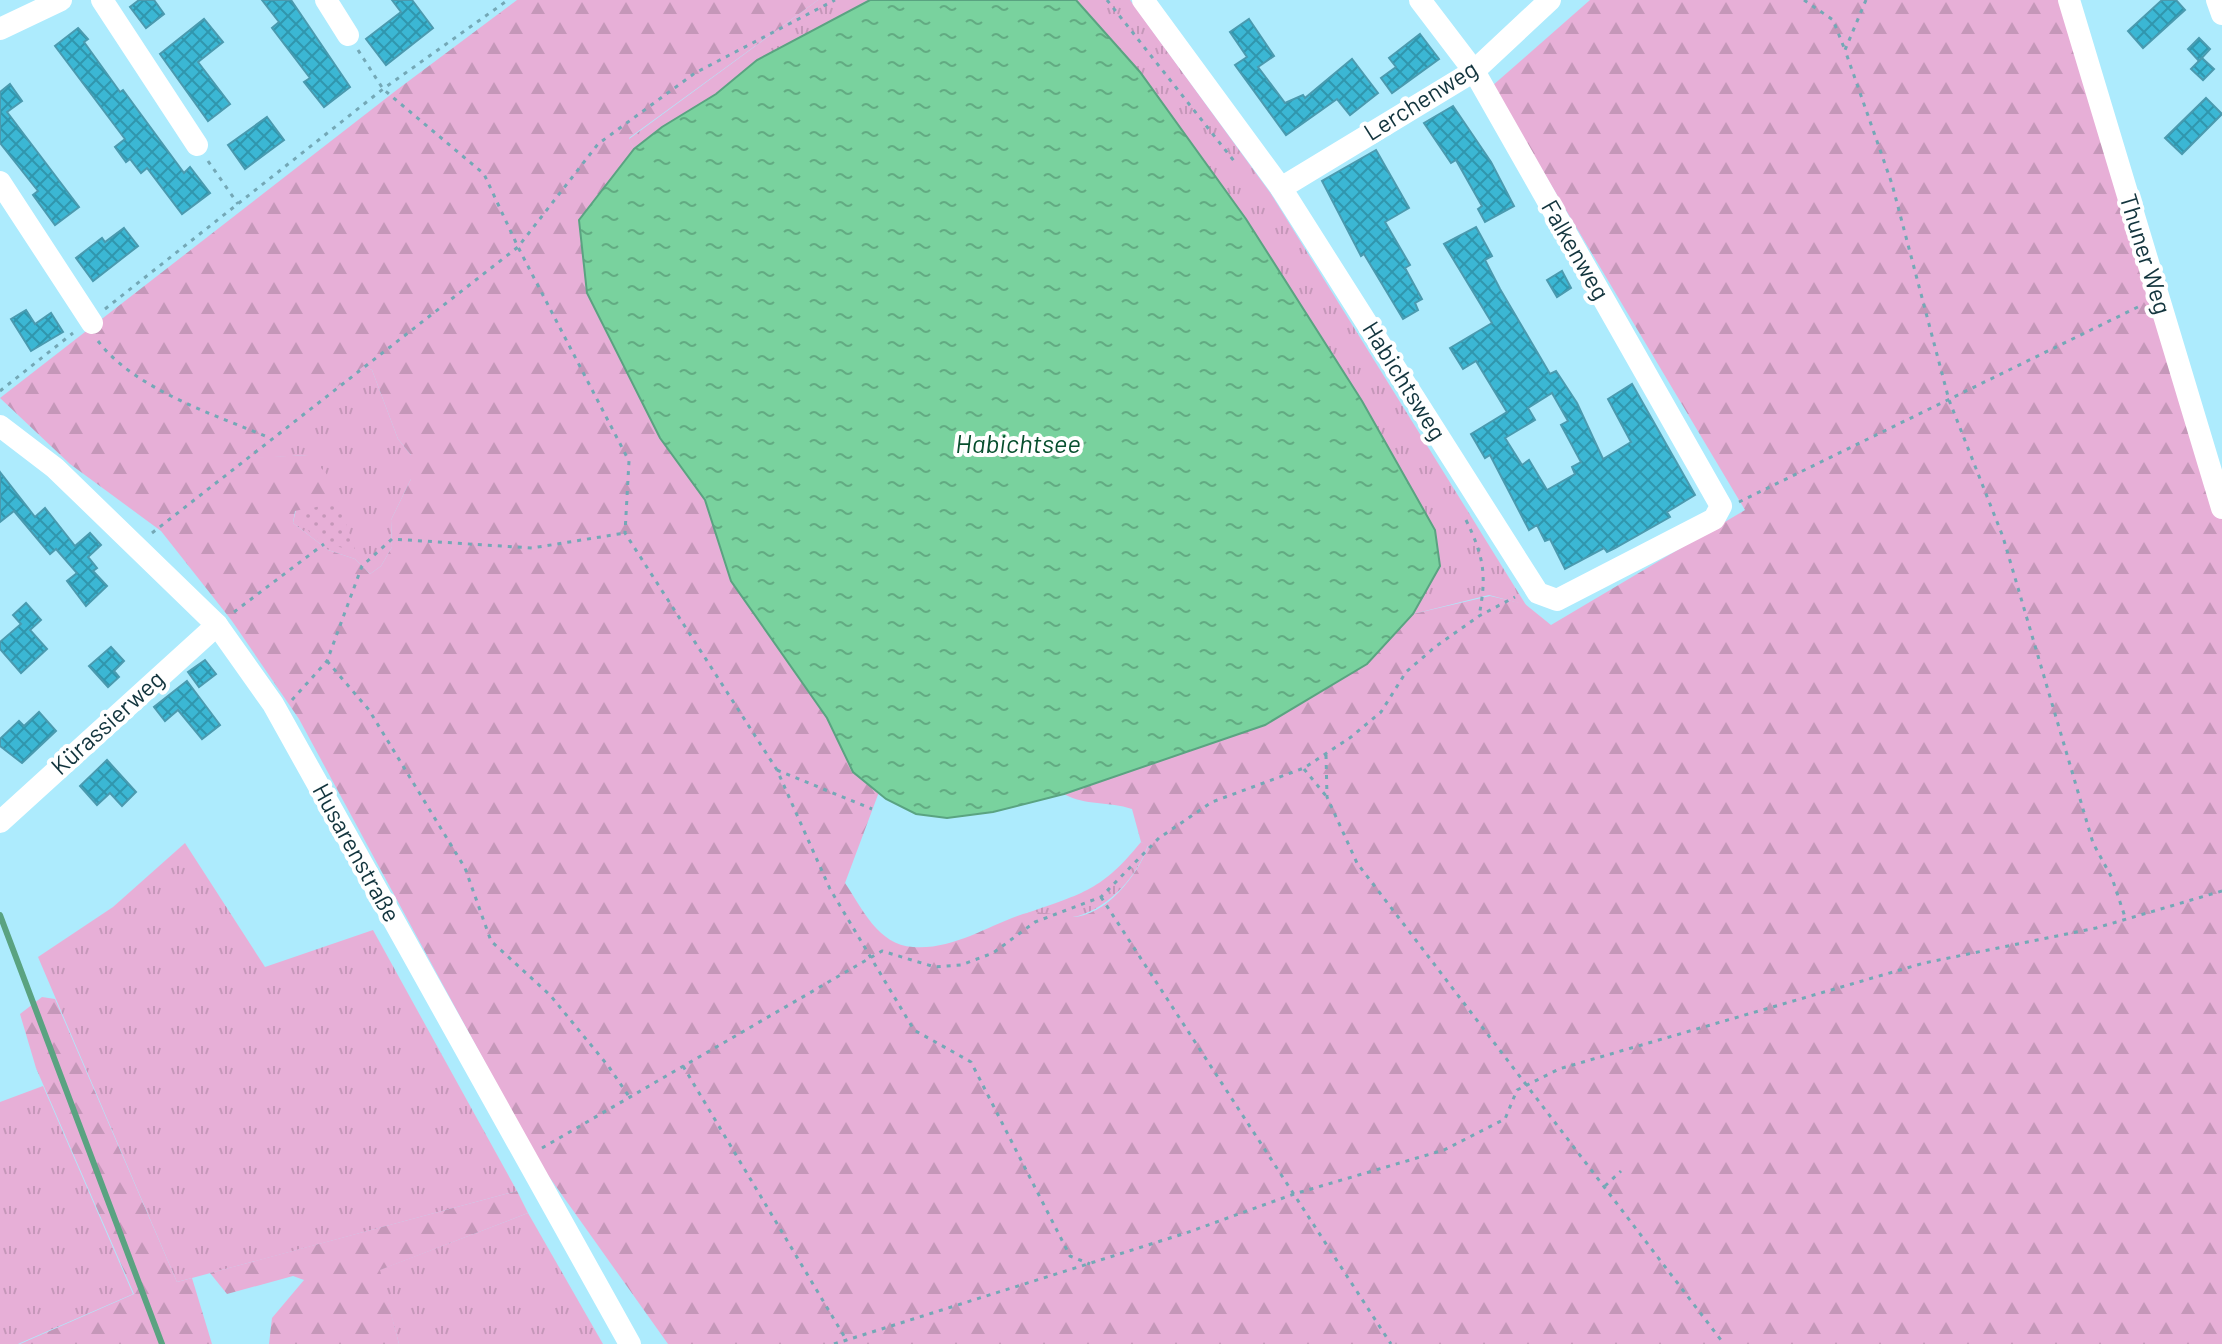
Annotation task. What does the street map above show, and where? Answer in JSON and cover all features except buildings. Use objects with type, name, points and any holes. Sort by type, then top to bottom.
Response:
[{"type":"street","points":[[0,29],[61,0]]},
{"type":"street","points":[[102,0],[197,145]]},
{"type":"street","points":[[326,0],[348,35]]},
{"type":"street","name":"Habichtsweg","points":[[1143,0],[1281,188],[1538,593]]},
{"type":"street","name":"Falkenweg","points":[[1420,0],[1474,71],[1721,506]]},
{"type":"street","name":"Lerchenweg","points":[[1281,188],[1474,71],[1550,0]]},
{"type":"street","name":"Thuner Weg","points":[[2069,0],[2222,508]]},
{"type":"street","points":[[2217,0],[2222,14]]},
{"type":"street","points":[[0,182],[91,322]]},
{"type":"street","name":"Husarenstraße","points":[[0,426],[55,468],[217,625],[279,713],[630,1344]]},
{"type":"street","points":[[1538,593],[1557,600],[1714,519],[1721,506]]},
{"type":"street","name":"Kürassierweg","points":[[0,822],[217,625]]},
{"type":"path","points":[[0,391],[383,89],[508,0]]},
{"type":"path","points":[[137,545],[518,247],[598,144],[695,73],[835,0]]},
{"type":"path","points":[[1107,0],[1243,173]]},
{"type":"path","points":[[1804,0],[1833,20],[1892,184],[1949,400],[2003,537],[2093,843],[2112,878],[2125,917]]},
{"type":"path","points":[[1845,50],[1866,0]]},
{"type":"path","points":[[348,35],[383,89],[484,174],[518,247],[629,461],[625,533],[777,770],[830,889],[914,1030],[971,1062],[1070,1256],[1090,1264]]},
{"type":"path","points":[[197,145],[238,204]]},
{"type":"path","points":[[1721,506],[1730,507],[2158,297]]},
{"type":"path","points":[[91,322],[94,335],[114,362],[189,404],[270,438]]},
{"type":"path","points":[[1462,511],[1478,546],[1486,578],[1479,616]]},
{"type":"path","points":[[279,713],[327,661],[362,566],[392,539],[532,548],[625,533]]},
{"type":"path","points":[[217,625],[324,544]]},
{"type":"path","points":[[534,1153],[882,951],[935,967],[961,965],[993,953],[1035,922],[1101,897],[1159,838],[1212,802],[1304,768],[1381,712],[1406,672],[1479,616],[1513,597],[1538,593]]},
{"type":"path","points":[[327,661],[369,710],[465,868],[491,941],[550,995],[609,1067],[630,1098]]},
{"type":"path","points":[[1326,753],[1327,797]]},
{"type":"path","points":[[1304,768],[1327,797],[1357,863],[1724,1344]]},
{"type":"path","points":[[777,770],[872,809]]},
{"type":"path","points":[[834,1344],[1090,1264],[1294,1194],[1444,1150],[1505,1119],[1517,1090],[1559,1069],[1924,963],[2096,928],[2222,891]]},
{"type":"path","points":[[1101,897],[1391,1344]]},
{"type":"path","points":[[683,1065],[847,1341]]},
{"type":"path","points":[[1605,1186],[1621,1171]]},
{"type":"green space","points":[[517,0],[818,0],[629,138],[634,149],[579,220],[587,293],[660,438],[705,500],[731,581],[827,718],[853,772],[879,792],[845,883],[872,924],[890,940],[901,945],[928,947],[956,941],[1029,913],[1072,917],[1084,915],[1108,902],[1129,881],[1148,846],[1141,842],[1132,809],[1080,800],[1064,794],[1265,725],[1367,664],[1413,614],[1490,596],[1525,604],[1551,625],[1745,510],[1492,86],[1590,0],[2067,0],[2222,510],[2222,1344],[668,1344],[540,1164],[299,719],[232,621],[161,531],[70,464],[0,398]],"holes":[[[364,366],[372,370],[398,439],[411,455],[411,479],[391,520],[392,547],[381,566],[370,574],[355,559],[328,550],[293,523],[295,511],[329,503],[326,473],[308,455],[245,458]]]},
{"type":"green space","points":[[818,0],[870,0],[757,60],[716,94],[662,127],[634,149],[629,139]]},
{"type":"green space","points":[[1076,0],[1130,0],[1271,194],[1526,605],[1489,595],[1413,614],[1440,566],[1435,530],[1362,401],[1246,219]]},
{"type":"green space","points":[[364,366],[372,370],[398,439],[411,455],[411,479],[391,520],[392,547],[381,566],[370,574],[355,559],[328,550],[293,523],[308,455],[243,459]]},
{"type":"green space","points":[[338,501],[355,549],[320,540],[301,521],[298,512]]},
{"type":"green space","points":[[1141,842],[1148,845],[1130,878],[1112,897],[1090,912],[1072,917],[1027,913],[1091,888],[1115,871]]},
{"type":"green space","points":[[185,843],[265,967],[373,930],[517,1191],[177,1282],[38,957],[113,907]]},
{"type":"green space","points":[[42,997],[55,999],[177,1282],[192,1278],[212,1344],[20,1344],[134,1294],[36,1068],[20,1014]]},
{"type":"green space","points":[[43,1086],[133,1294],[18,1344],[0,1344],[0,1102]]},
{"type":"green space","points":[[517,1191],[528,1213],[380,1270],[399,1344],[269,1344],[272,1318],[304,1280],[293,1276],[227,1294],[210,1273]]},
{"type":"green space","points":[[528,1213],[603,1344],[399,1344],[379,1270]]},
{"type":"water","name":"Habichtsee","points":[[870,0],[1076,0],[1140,72],[1246,219],[1362,401],[1435,530],[1440,566],[1413,614],[1367,664],[1265,725],[1064,794],[993,812],[947,818],[916,814],[886,799],[853,772],[827,718],[731,581],[705,500],[660,438],[587,293],[579,220],[634,149],[662,127],[716,94],[757,60]]},
{"type":"waterway","points":[[0,915],[162,1344]]}]
